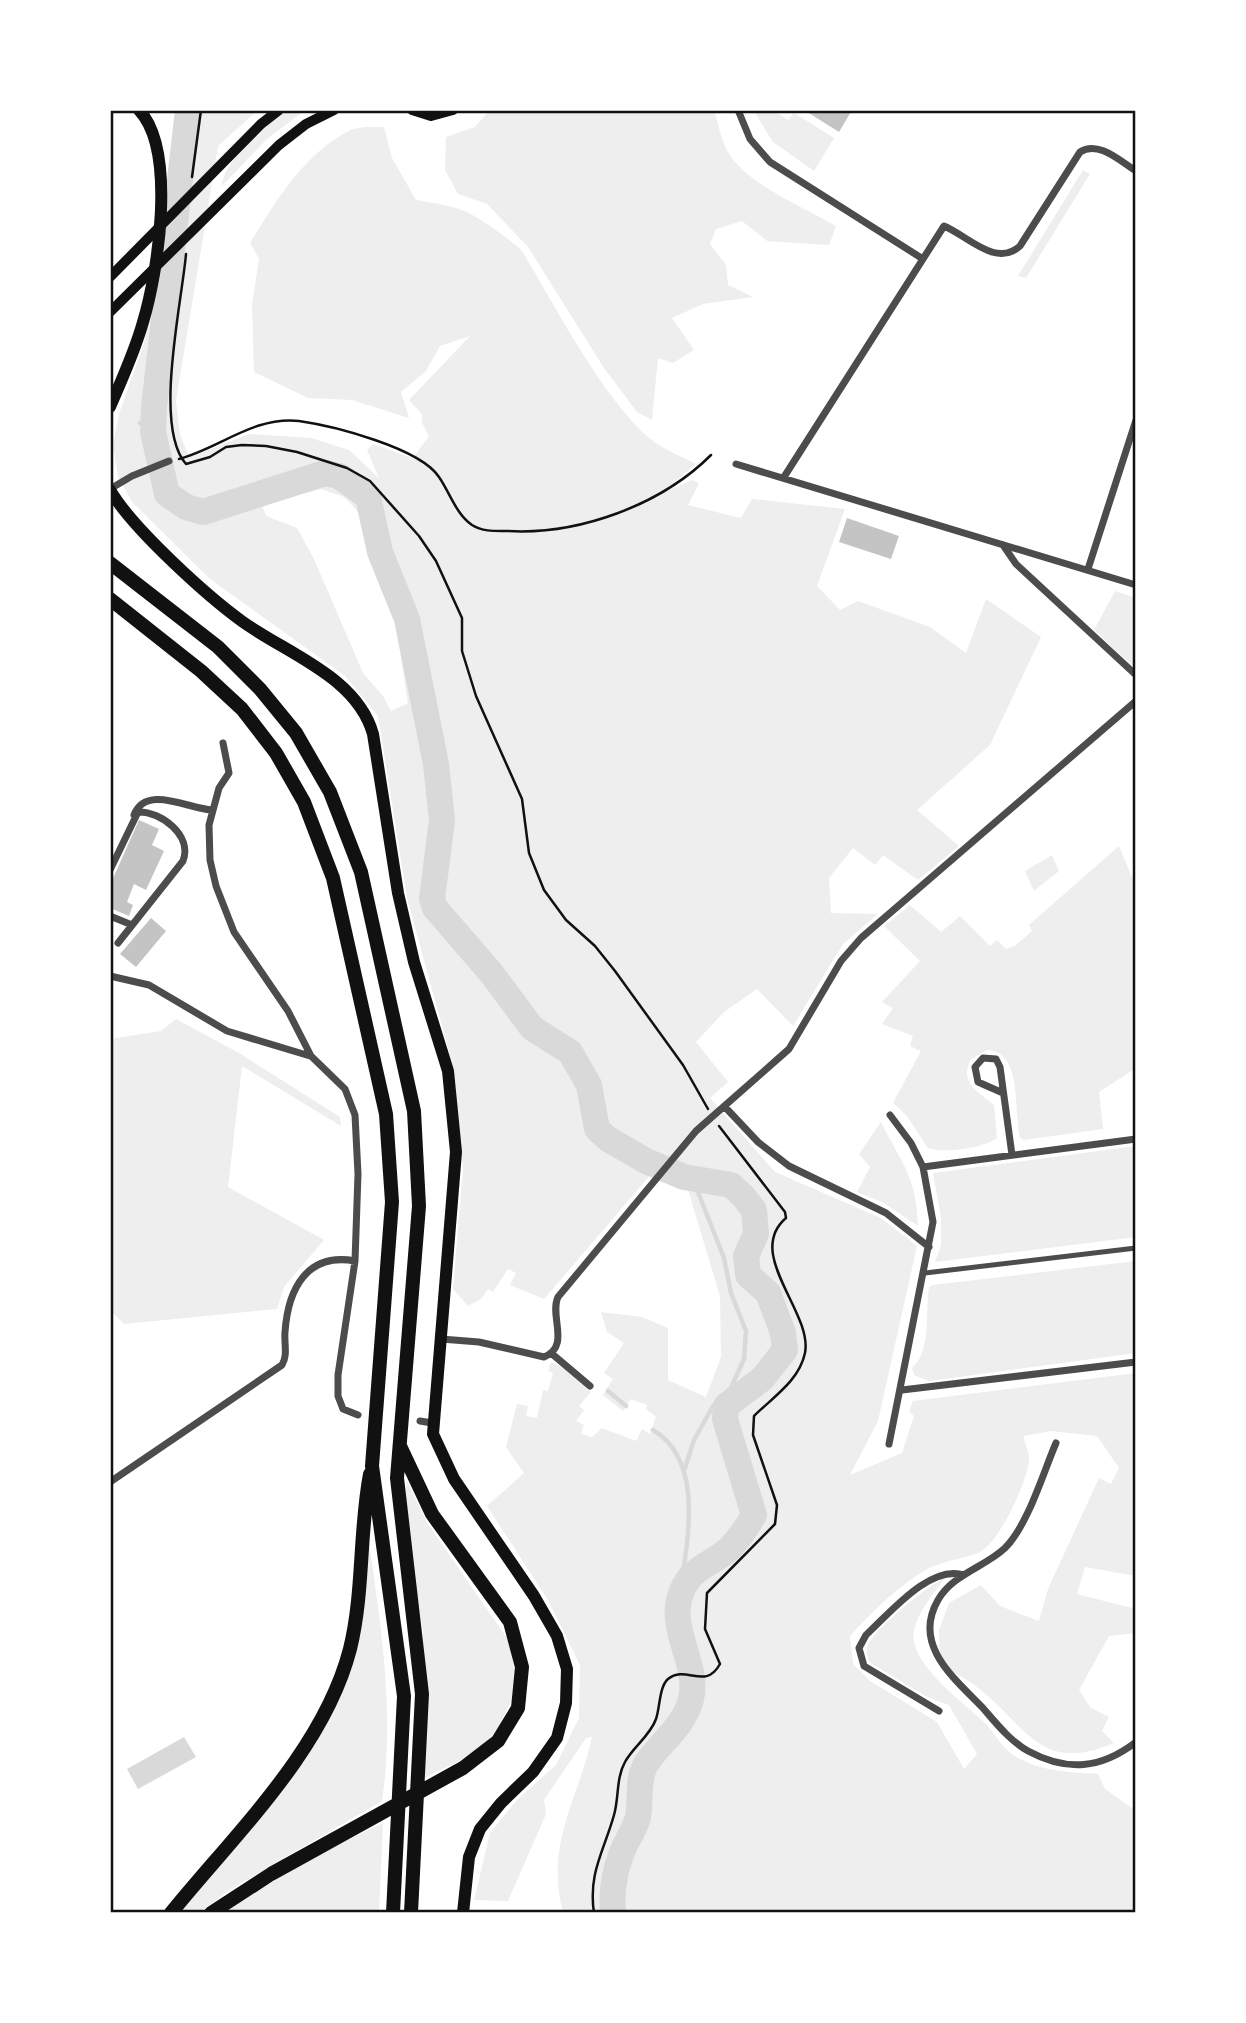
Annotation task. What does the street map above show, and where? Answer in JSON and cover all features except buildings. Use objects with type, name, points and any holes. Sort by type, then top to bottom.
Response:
[{"type":"highway","points":[[110,563],[218,648],[260,689],[296,733],[330,792],[361,872],[414,1111],[419,1206],[397,1488],[422,1694],[411,1913]]},
{"type":"highway","points":[[110,599],[201,671],[242,709],[276,752],[304,802],[332,878],[386,1114],[392,1202],[372,1466],[365,1503],[356,1611],[350,1648],[339,1684],[322,1719],[296,1761],[171,1913]]},
{"type":"highway","points":[[211,1913],[271,1874],[463,1768],[498,1741],[518,1708],[522,1667],[518,1643],[510,1622],[432,1514],[400,1445]]},
{"type":"highway","points":[[372,1466],[404,1696],[393,1913]]},
{"type":"main road","points":[[110,407],[144,322],[157,244],[162,169],[160,150],[155,133],[139,110]]},
{"type":"main road","points":[[110,277],[231,154],[279,110]]},
{"type":"main road","points":[[110,312],[279,145],[306,124],[334,110]]},
{"type":"main road","points":[[412,110],[432,116],[453,110]]},
{"type":"main road","points":[[110,490],[124,510],[203,589],[241,621],[345,688],[356,698],[369,721],[398,893],[414,962],[443,1053],[451,1095],[456,1152],[441,1339],[426,1422],[454,1479],[534,1596],[557,1636],[567,1669],[566,1703],[556,1738],[533,1772],[500,1803],[480,1829],[469,1857],[463,1913]]},
{"type":"street","points":[[738,110],[750,139],[770,162],[923,259]]},
{"type":"street","points":[[784,477],[944,226],[989,251],[1005,254],[1020,246],[1075,156],[1086,148],[1102,150],[1136,171]]},
{"type":"street","points":[[1088,569],[1136,420]]},
{"type":"street","points":[[110,490],[143,471],[169,461]]},
{"type":"street","points":[[736,464],[1136,584]]},
{"type":"street","points":[[1003,545],[1016,564],[1136,675]]},
{"type":"street","points":[[441,1339],[479,1342],[544,1357],[551,1353],[558,1341],[555,1303],[558,1297],[696,1131],[789,1049],[841,961],[861,938],[1136,701]]},
{"type":"street","points":[[223,743],[229,773],[219,788],[212,810],[209,825],[210,860],[229,920],[288,1011],[311,1056],[338,1079],[355,1115],[358,1174],[355,1262],[345,1315],[337,1389],[343,1409],[358,1415]]},
{"type":"street","points":[[110,870],[141,804],[155,798],[212,810]]},
{"type":"street","points":[[118,943],[186,855],[182,839],[168,822],[142,811],[134,816]]},
{"type":"street","points":[[110,916],[132,925]]},
{"type":"street","points":[[110,976],[149,985],[227,1031],[311,1056]]},
{"type":"street","points":[[1003,1093],[978,1082],[975,1067],[983,1058],[996,1059],[1000,1067],[1012,1155]]},
{"type":"street","points":[[725,1107],[758,1142],[789,1166],[886,1213],[929,1247]]},
{"type":"street","points":[[889,1444],[925,1273],[931,1204],[923,1167],[911,1143],[890,1115]]},
{"type":"street","points":[[923,1167],[1136,1139]]},
{"type":"street","points":[[925,1273],[1136,1248]]},
{"type":"street","points":[[110,1482],[273,1373],[285,1360],[287,1316],[293,1297],[306,1274],[329,1259],[355,1262]]},
{"type":"street","points":[[551,1353],[590,1386]]},
{"type":"street","points":[[902,1390],[1136,1362]]},
{"type":"street","points":[[1056,1443],[1021,1523],[1006,1547],[964,1575],[940,1597],[933,1611],[930,1628],[933,1646],[940,1664],[1008,1735],[1044,1759],[1072,1766],[1095,1765],[1116,1757],[1136,1742]]},
{"type":"street","points":[[939,1712],[864,1666],[859,1648],[866,1635],[933,1576],[953,1571],[964,1575]]},
{"type":"path","points":[[191,183],[201,110]]},
{"type":"path","points":[[186,252],[170,387],[171,419],[181,458],[186,464],[194,463],[226,447],[266,446],[347,468],[378,489],[419,536],[436,561],[462,618],[462,651],[476,695],[522,799],[529,853],[544,890],[566,920],[595,946],[615,971],[683,1065],[713,1118],[785,1212],[786,1218],[777,1225],[772,1241],[781,1284],[801,1322],[805,1351],[799,1370],[754,1416],[753,1435],[777,1505],[775,1524],[707,1592],[705,1629],[720,1664],[715,1673],[705,1677],[678,1674],[664,1685],[655,1722],[623,1765],[615,1812],[591,1886],[594,1913]]},
{"type":"path","points":[[169,461],[255,426],[298,421],[396,448],[423,461],[439,477],[450,499],[471,524],[484,530],[523,532],[556,531],[639,504],[694,473],[711,455]]},
{"type":"shaded area","points":[[184,110],[258,110],[218,146],[176,401],[180,435],[188,454],[193,456],[249,434],[311,438],[349,450],[379,478],[367,450],[373,444],[413,458],[429,436],[422,423],[422,414],[409,400],[470,336],[440,346],[426,371],[401,392],[409,418],[352,400],[308,398],[254,372],[252,305],[259,259],[250,243],[293,179],[319,151],[351,130],[384,127],[392,158],[416,200],[453,207],[470,214],[522,251],[580,350],[631,420],[649,438],[696,464],[662,493],[692,480],[699,483],[688,505],[741,518],[752,499],[845,509],[817,586],[840,610],[858,601],[930,627],[966,653],[986,599],[1041,637],[990,745],[917,810],[959,846],[918,880],[883,855],[875,865],[853,848],[829,878],[831,913],[878,914],[843,944],[793,1026],[757,989],[724,1012],[696,1042],[728,1082],[710,1098],[775,1172],[881,1218],[917,1246],[878,1421],[850,1475],[902,1453],[914,1416],[909,1411],[913,1401],[1136,1373],[1136,1576],[1085,1567],[1077,1594],[1136,1609],[1136,1633],[1109,1636],[1079,1690],[1091,1708],[1109,1717],[1102,1731],[1114,1743],[1089,1751],[1068,1753],[1051,1749],[1036,1741],[977,1687],[940,1664],[939,1630],[949,1603],[981,1585],[1000,1606],[1039,1621],[1048,1589],[1099,1478],[1111,1484],[1119,1468],[1097,1436],[1051,1431],[1024,1436],[1029,1458],[1027,1471],[1017,1498],[994,1538],[978,1553],[936,1565],[922,1572],[884,1602],[850,1636],[853,1664],[870,1681],[937,1722],[964,1769],[977,1754],[949,1705],[927,1697],[869,1662],[867,1654],[868,1644],[884,1625],[916,1597],[944,1579],[916,1623],[914,1642],[919,1655],[938,1680],[983,1721],[1010,1753],[1045,1768],[1098,1774],[1105,1789],[1136,1811],[1136,1913],[563,1913],[558,1865],[561,1843],[592,1737],[586,1738],[544,1800],[546,1814],[508,1901],[474,1900],[490,1833],[517,1800],[556,1765],[579,1718],[580,1665],[548,1600],[487,1506],[524,1473],[506,1447],[517,1404],[528,1406],[526,1416],[537,1418],[543,1390],[548,1391],[553,1373],[548,1371],[551,1362],[564,1368],[591,1392],[579,1406],[584,1410],[576,1421],[584,1425],[581,1434],[592,1437],[602,1428],[636,1441],[642,1429],[650,1434],[656,1417],[646,1409],[647,1405],[631,1399],[623,1411],[603,1395],[613,1379],[604,1373],[624,1343],[607,1332],[601,1312],[642,1317],[668,1328],[668,1380],[706,1397],[721,1357],[720,1296],[688,1190],[671,1178],[652,1173],[544,1299],[510,1285],[516,1273],[508,1269],[493,1292],[488,1289],[481,1299],[468,1306],[453,1289],[463,1169],[454,1070],[407,898],[378,716],[345,676],[210,579],[132,502],[118,477],[113,444],[119,414],[144,343],[177,170]],"holes":[[[321,489],[344,497],[360,514],[367,541],[390,588],[408,703],[391,711],[383,696],[363,673],[314,559],[297,528],[266,516],[262,505]]]},
{"type":"shaded area","points":[[288,110],[305,110],[267,139],[222,186],[224,176],[247,144]]},
{"type":"shaded area","points":[[490,110],[714,110],[728,152],[748,175],[836,226],[829,245],[767,241],[742,221],[716,229],[710,244],[726,265],[728,285],[753,297],[703,304],[672,318],[694,350],[673,363],[658,358],[652,420],[637,412],[604,368],[528,247],[487,204],[458,194],[445,170],[446,137],[475,127]]},
{"type":"shaded area","points":[[753,110],[773,110],[788,120],[794,113],[834,138],[814,171],[773,142]]},
{"type":"shaded area","points":[[1083,170],[1090,174],[1026,278],[1018,276]]},
{"type":"shaded area","points":[[1115,591],[1136,598],[1136,669],[1094,630]]},
{"type":"shaded area","points":[[1119,846],[1136,887],[1136,1068],[1099,1092],[1103,1129],[1024,1140],[1020,1138],[1012,1072],[999,1053],[987,1050],[970,1060],[967,1075],[972,1086],[994,1105],[997,1138],[983,1145],[964,1149],[928,1148],[907,1116],[893,1103],[921,1051],[910,1046],[913,1036],[882,1024],[893,1008],[882,1002],[920,961],[884,926],[910,905],[941,932],[960,916],[990,946],[997,940],[1006,949],[1015,946],[1032,931],[1029,925]]},
{"type":"shaded area","points":[[1052,855],[1059,871],[1034,891],[1025,871]]},
{"type":"shaded area","points":[[176,1019],[239,1053],[340,1117],[341,1126],[242,1066],[228,1187],[324,1240],[284,1287],[277,1309],[124,1324],[110,1310],[110,1039],[161,1031]]},
{"type":"shaded area","points":[[881,1122],[911,1182],[918,1226],[884,1203],[857,1192],[870,1167],[859,1154]]},
{"type":"shaded area","points":[[1136,1146],[1136,1237],[935,1262],[941,1245],[941,1218],[933,1173]]},
{"type":"shaded area","points":[[1136,1261],[1136,1353],[929,1381],[914,1375],[912,1368],[923,1352],[925,1341],[929,1287]]},
{"type":"shaded area","points":[[407,1481],[426,1521],[509,1641],[514,1668],[512,1699],[498,1728],[477,1752],[425,1778],[423,1631],[403,1506]]},
{"type":"shaded area","points":[[369,1541],[382,1638],[387,1703],[386,1768],[382,1801],[231,1889],[199,1913],[177,1913],[329,1715]]},
{"type":"shaded area","points":[[184,1737],[196,1757],[138,1789],[127,1769]]},
{"type":"shaded area","points":[[383,1823],[379,1913],[226,1911],[311,1858]]},
{"type":"waterway","points":[[188,110],[154,407],[153,432],[167,494],[186,507],[203,512],[325,473],[339,476],[368,497],[380,552],[407,619],[436,764],[442,820],[432,899],[435,908],[492,974],[532,1028],[570,1052],[589,1085],[597,1129],[608,1139],[646,1161],[684,1177],[731,1185],[743,1196],[754,1210],[756,1234],[746,1256],[748,1275],[768,1293],[783,1333],[785,1350],[762,1379],[726,1406],[725,1419],[754,1515],[729,1549],[693,1574],[679,1600],[679,1625],[691,1674],[691,1699],[683,1718],[643,1770],[638,1817],[615,1876],[613,1913]]},
{"type":"waterway","points":[[140,423],[153,432]]},
{"type":"waterway","points":[[685,1468],[694,1440],[713,1406],[731,1388],[744,1359],[746,1331],[731,1293],[724,1258],[694,1182]]},
{"type":"waterway","points":[[608,1391],[626,1406]]},
{"type":"waterway","points":[[653,1430],[670,1444],[681,1463],[687,1484],[688,1531],[679,1600]]}]
